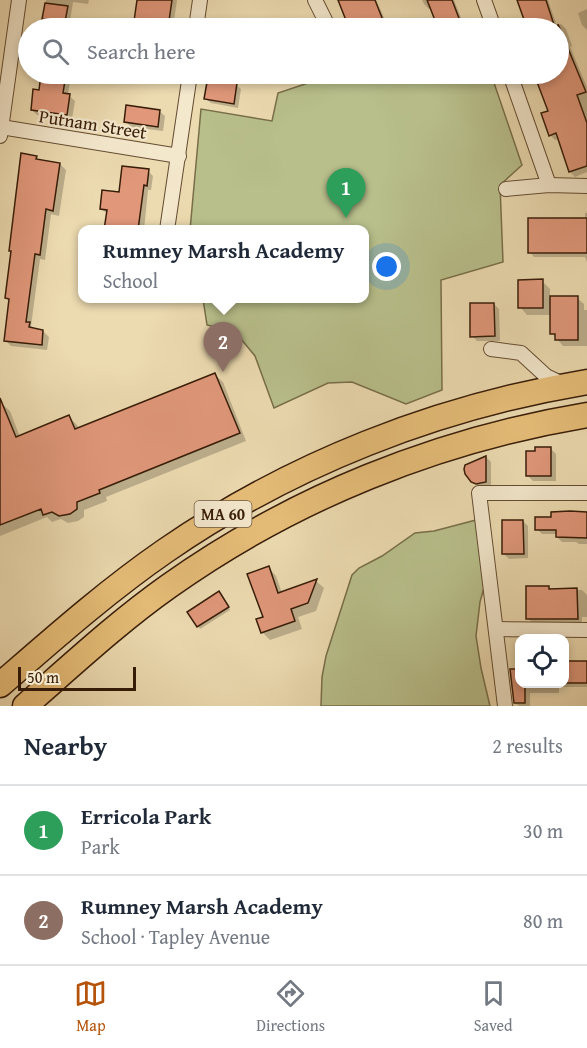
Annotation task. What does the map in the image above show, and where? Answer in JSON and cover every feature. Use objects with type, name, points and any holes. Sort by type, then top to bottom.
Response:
[{"type":"highway","name":"MA 60","points":[[0,685],[81,615],[135,573],[198,529],[264,491],[318,464],[398,431],[482,405],[577,384]]},
{"type":"highway","name":"MA 60","points":[[26,706],[101,640],[168,587],[217,555],[292,512],[370,476],[451,446],[525,427],[587,415]]},
{"type":"street","points":[[1,132],[19,0]]},
{"type":"street","points":[[197,18],[200,0]]},
{"type":"street","points":[[315,0],[323,18]]},
{"type":"street","points":[[484,0],[490,18]]},
{"type":"street","points":[[168,225],[189,84]]},
{"type":"street","points":[[513,84],[549,186]]},
{"type":"street","name":"Putnam Street","points":[[1,132],[179,156]]},
{"type":"street","points":[[506,189],[587,186]]},
{"type":"street","points":[[491,349],[521,352],[546,376],[577,384]]},
{"type":"street","points":[[505,706],[479,493],[587,494]]},
{"type":"street","points":[[496,629],[587,630]]},
{"type":"green space","points":[[305,84],[494,84],[522,165],[500,185],[503,262],[441,280],[442,390],[406,404],[352,382],[328,383],[274,408],[255,356],[236,333],[207,325],[204,303],[369,303],[369,225],[190,225],[201,109],[272,121],[278,93]]},
{"type":"green space","points":[[476,520],[487,577],[480,602],[476,636],[490,706],[321,706],[322,677],[326,656],[352,575],[359,568],[382,556],[415,533],[434,531]]},
{"type":"building","points":[[137,0],[172,0],[169,18],[134,18]]},
{"type":"building","points":[[338,0],[375,0],[382,18],[345,18]]},
{"type":"building","points":[[427,0],[452,0],[459,18],[434,18]]},
{"type":"building","points":[[517,0],[546,0],[552,18],[523,18]]},
{"type":"building","points":[[45,3],[68,6],[66,18],[42,18]]},
{"type":"building","points":[[569,51],[586,92],[577,95],[587,123],[587,166],[569,172],[556,133],[549,136],[541,113],[548,111],[538,84],[569,84]]},
{"type":"building","points":[[40,84],[64,84],[63,93],[70,94],[67,115],[31,110],[33,89],[39,90]]},
{"type":"building","points":[[207,84],[237,84],[234,104],[204,99]]},
{"type":"building","points":[[126,105],[160,110],[158,127],[124,122]]},
{"type":"building","points":[[21,153],[37,156],[36,159],[60,163],[53,211],[46,209],[40,255],[35,254],[26,322],[30,322],[29,327],[43,330],[42,345],[4,341],[9,299],[5,298],[11,251],[9,251]]},
{"type":"building","points":[[122,166],[149,169],[147,186],[144,185],[139,225],[105,225],[107,210],[100,209],[102,190],[119,192]]},
{"type":"building","points":[[528,218],[587,218],[587,253],[528,253]]},
{"type":"building","points":[[543,279],[543,308],[518,308],[518,280]]},
{"type":"building","points":[[550,296],[578,296],[578,340],[555,340],[555,334],[550,334]]},
{"type":"building","points":[[470,303],[494,303],[495,336],[470,337]]},
{"type":"building","points":[[215,373],[240,433],[99,490],[100,493],[77,502],[77,509],[70,514],[59,516],[52,512],[43,515],[41,509],[0,525],[0,398],[16,437],[69,415],[75,429]]},
{"type":"building","points":[[535,447],[551,447],[551,476],[526,476],[526,451],[535,451]]},
{"type":"building","points":[[486,456],[486,482],[476,484],[471,482],[465,474],[465,465]]},
{"type":"building","points":[[551,512],[587,512],[587,538],[556,537],[556,530],[535,530],[535,517],[551,517]]},
{"type":"building","points":[[502,520],[523,520],[524,554],[502,554]]},
{"type":"building","points":[[269,566],[278,593],[317,579],[308,603],[291,609],[295,621],[261,633],[256,619],[263,617],[247,574]]},
{"type":"building","points":[[526,586],[549,586],[549,589],[577,588],[578,619],[526,619]]},
{"type":"building","points":[[219,591],[229,607],[197,627],[187,612]]},
{"type":"building","points":[[569,661],[587,661],[587,683],[569,683]]},
{"type":"building","points":[[510,669],[515,669],[515,688],[525,688],[525,703],[514,703]]},
{"type":"place","name":"Erricola Park","points":[[346,218]]},
{"type":"place","name":"Rumney Marsh Academy","points":[[223,372]]}]
